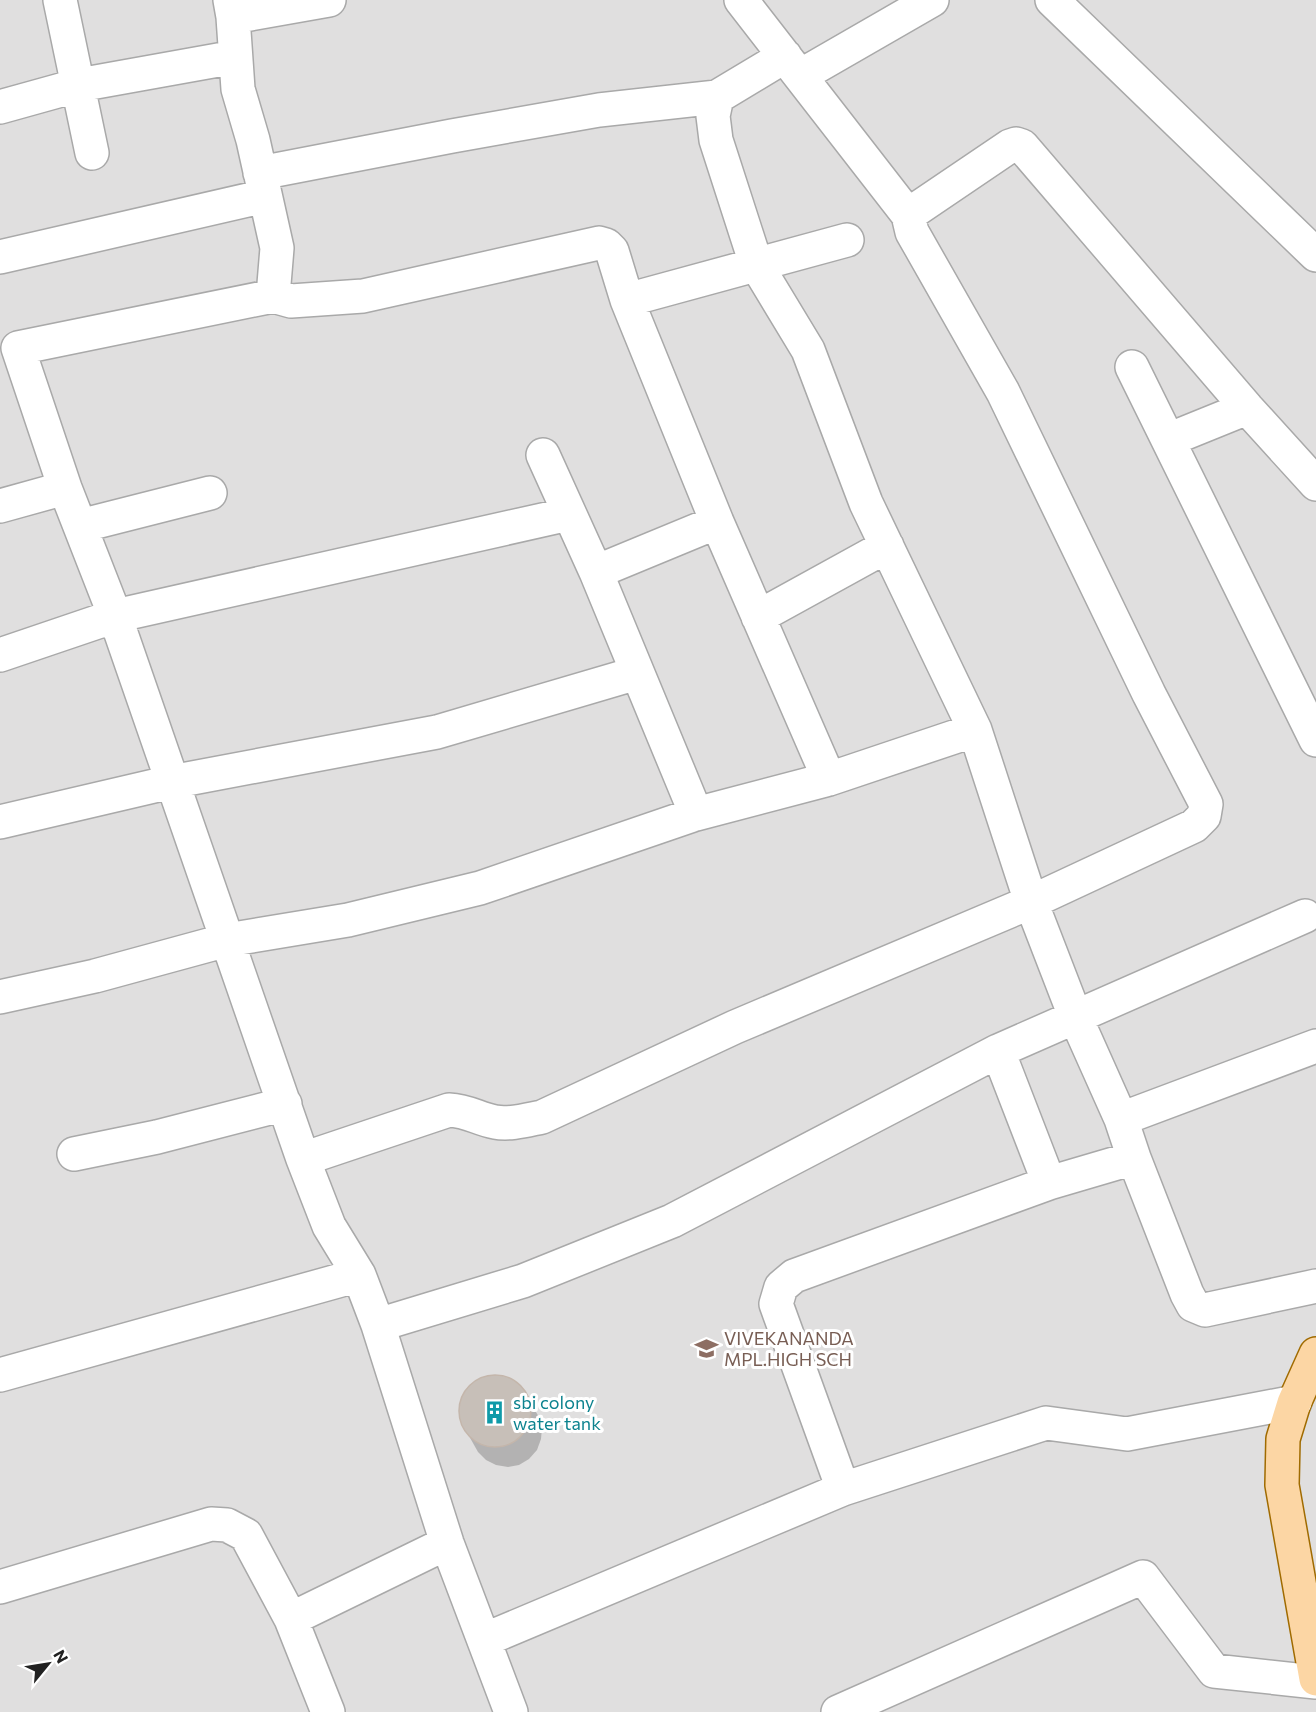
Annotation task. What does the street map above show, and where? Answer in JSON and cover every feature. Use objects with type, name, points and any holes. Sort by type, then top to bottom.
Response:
[{"type":"main road","points":[[1316,1354],[1295,1402],[1283,1439],[1282,1485],[1316,1680]]},
{"type":"street","points":[[60,0],[92,153]]},
{"type":"street","points":[[273,296],[277,248],[254,140],[238,89],[231,8],[329,0]]},
{"type":"street","points":[[303,1159],[449,1110],[465,1111],[494,1122],[511,1123],[542,1118],[735,1028],[1031,902],[1194,826],[1204,816],[1206,804],[1149,694],[1003,392],[912,232],[908,215],[741,0]]},
{"type":"street","points":[[0,257],[452,136],[599,110],[717,97],[793,66],[932,0]]},
{"type":"street","points":[[1052,0],[1316,255]]},
{"type":"street","points":[[0,107],[79,85],[235,57]]},
{"type":"street","points":[[717,97],[713,116],[716,140],[756,264],[807,350],[866,503],[975,730],[1031,902],[1075,1016],[1121,1119],[1187,1294],[1194,1305],[1205,1310],[1316,1286]]},
{"type":"street","points":[[908,215],[1010,146],[1016,144],[1022,146],[1247,408],[1316,484]]},
{"type":"street","points":[[627,300],[847,240]]},
{"type":"street","points":[[511,1712],[447,1543],[378,1325],[359,1275],[329,1226],[303,1159],[115,616],[9,350],[273,296],[291,301],[363,296],[599,243],[606,245],[612,251],[627,300],[717,522],[830,779]]},
{"type":"street","points":[[1132,368],[1316,740]]},
{"type":"street","points":[[1167,440],[1247,408]]},
{"type":"street","points":[[543,455],[596,572],[696,814]]},
{"type":"street","points":[[0,506],[64,488]]},
{"type":"street","points":[[80,526],[210,493]]},
{"type":"street","points":[[0,655],[115,616],[569,514]]},
{"type":"street","points":[[596,572],[717,522]]},
{"type":"street","points":[[758,617],[887,546]]},
{"type":"street","points":[[0,822],[171,782],[437,732],[638,673]]},
{"type":"street","points":[[0,997],[95,976],[227,940],[348,920],[480,888],[696,814],[830,779],[975,730]]},
{"type":"street","points":[[378,1325],[523,1281],[672,1221],[998,1051],[1305,916]]},
{"type":"street","points":[[1121,1119],[1316,1046]]},
{"type":"street","points":[[998,1051],[1049,1183]]},
{"type":"street","points":[[74,1154],[157,1137],[285,1104]]},
{"type":"street","points":[[843,1489],[776,1304],[781,1287],[794,1276],[1049,1183],[1134,1158]]},
{"type":"street","points":[[0,1375],[359,1275]]},
{"type":"street","points":[[484,1640],[843,1489],[1046,1423],[1127,1434],[1295,1402]]},
{"type":"street","points":[[0,1587],[211,1524],[237,1529],[246,1535],[291,1619],[328,1712]]},
{"type":"street","points":[[291,1619],[447,1543]]},
{"type":"street","points":[[838,1712],[1143,1577],[1214,1671],[1316,1680]]},
{"type":"shaded area","points":[[0,0],[1316,0],[1316,1712],[0,1712]]},
{"type":"building","name":"sbi colony water tank","points":[[502,1375],[521,1385],[529,1397],[531,1411],[529,1425],[521,1437],[509,1445],[488,1447],[469,1437],[461,1425],[459,1404],[469,1385],[481,1377]]},
{"type":"place","name":"VIVEKANANDA MPL.HIGH SCH","points":[[706,1349]]},
{"type":"place","name":"sbi colony water tank","points":[[495,1413]]}]
